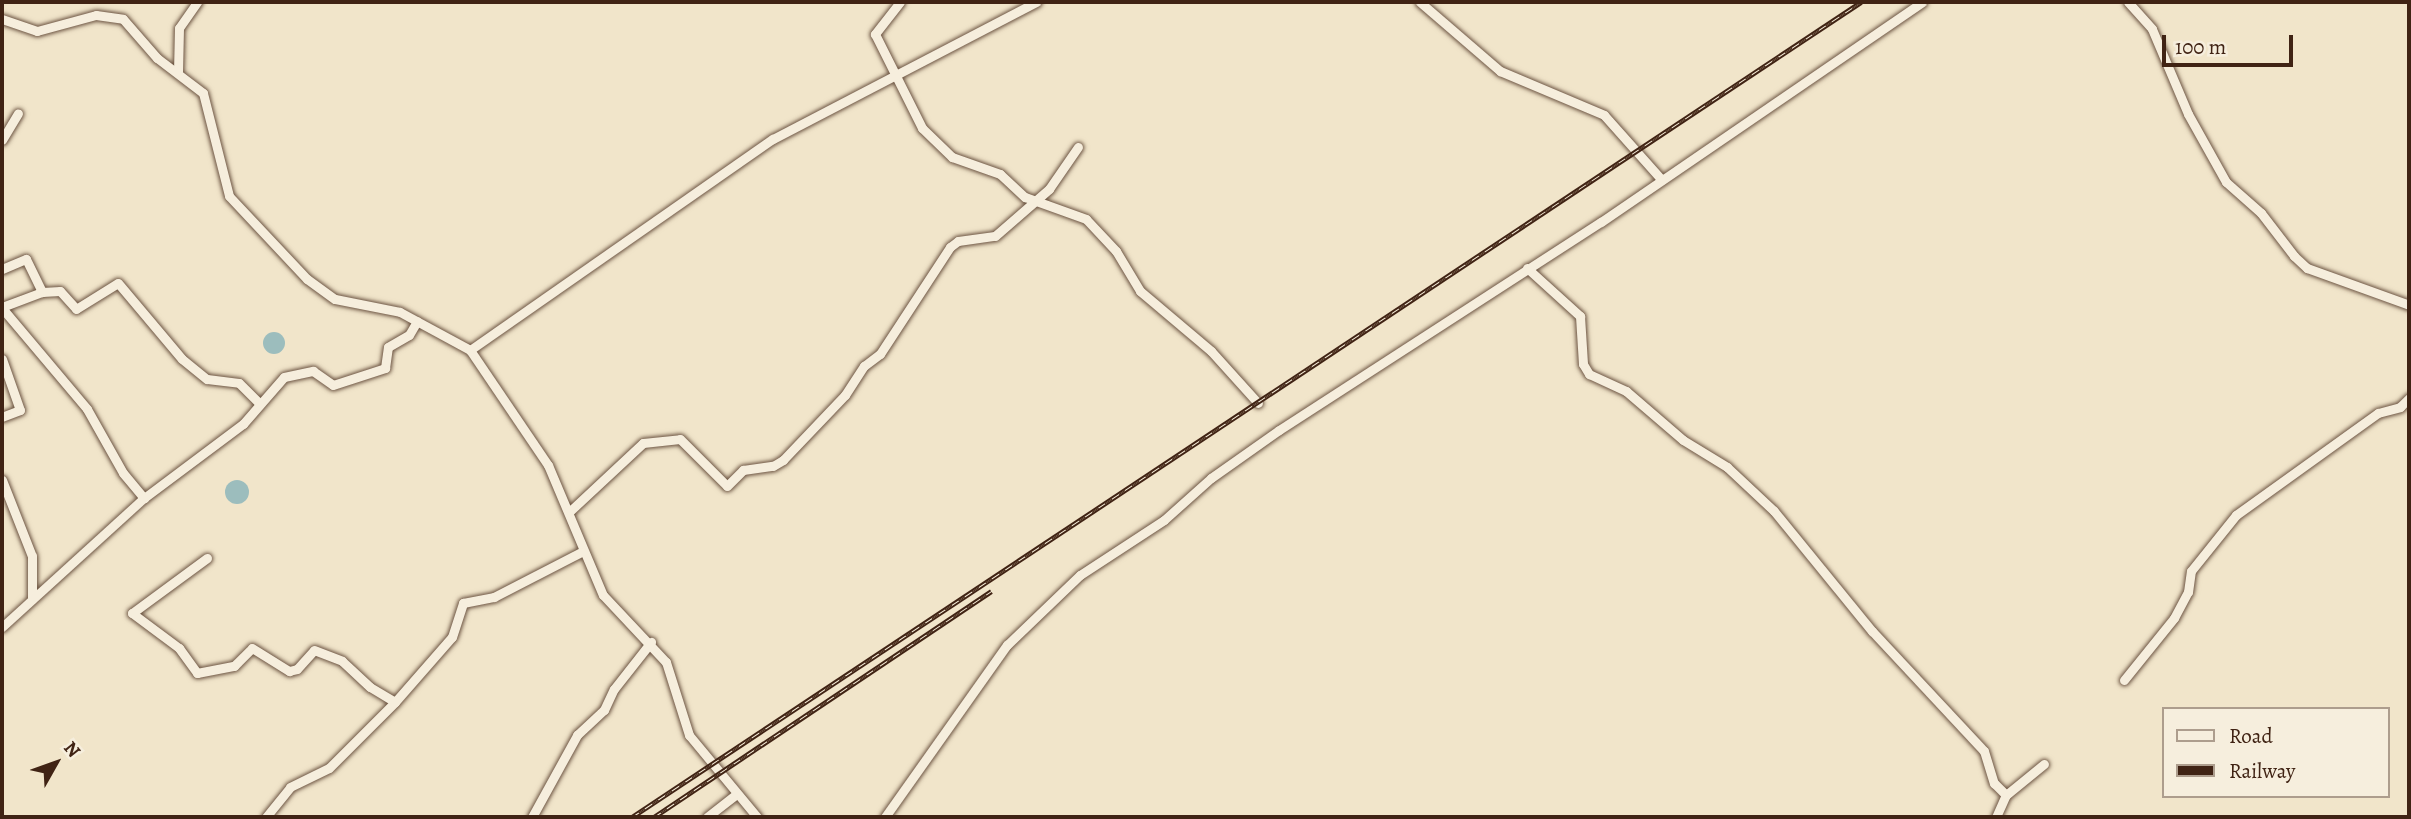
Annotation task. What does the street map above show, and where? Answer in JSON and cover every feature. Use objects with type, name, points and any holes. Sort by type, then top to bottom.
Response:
[{"type":"street","points":[[178,72],[179,28],[197,2]]},
{"type":"street","points":[[900,2],[875,34],[899,74],[922,128],[952,157],[1000,174],[1025,197],[1086,219],[1116,251],[1140,291],[1211,351],[1258,402]]},
{"type":"street","points":[[470,351],[773,139],[1036,2]]},
{"type":"street","points":[[1420,2],[1500,71],[1604,115],[1662,180]]},
{"type":"street","points":[[885,817],[1007,645],[1056,594],[1164,520],[1211,478],[1279,430],[1662,180],[1922,2]]},
{"type":"street","points":[[2127,2],[2152,29],[2188,114],[2226,182],[2261,213],[2294,256],[2307,268],[2409,305]]},
{"type":"street","points":[[2,19],[37,31],[114,15],[203,93],[229,196],[274,246],[335,299],[390,309],[470,351],[548,465],[569,512],[582,552],[603,595],[651,642],[671,673],[677,706],[689,735],[735,794],[757,817]]},
{"type":"street","points":[[2,141],[18,113]]},
{"type":"street","points":[[569,512],[643,443],[680,439],[727,486],[743,470],[773,466],[783,460],[845,395],[864,366],[880,354],[950,247],[958,241],[995,236],[1037,201],[1078,147]]},
{"type":"street","points":[[2,269],[26,259],[41,292]]},
{"type":"street","points":[[1527,268],[1580,316],[1583,364],[1589,374],[1626,391],[1684,440],[1727,467],[1774,511],[1872,631],[1984,751],[1994,783],[2006,795]]},
{"type":"street","points":[[144,498],[123,473],[87,409],[2,307],[41,292],[60,291],[76,309],[118,283],[182,359],[207,379],[239,383],[258,403]]},
{"type":"street","points":[[2,626],[144,498],[243,424],[258,403],[284,377],[313,372],[333,385],[385,368],[388,347],[409,335],[417,321]]},
{"type":"street","points":[[2,359],[20,410],[2,417]]},
{"type":"street","points":[[2124,680],[2174,618],[2188,592],[2191,570],[2236,514],[2378,413],[2400,407],[2409,398]]},
{"type":"street","points":[[2,480],[29,544],[32,599]]},
{"type":"street","points":[[266,817],[290,787],[329,768],[395,702],[452,638],[463,603],[494,597],[582,552]]},
{"type":"street","points":[[207,558],[132,613],[179,648],[197,673],[234,666],[252,649],[289,671],[297,669],[314,650],[342,661],[370,688],[395,702]]},
{"type":"street","points":[[533,817],[577,735],[604,710],[614,688],[651,642]]},
{"type":"street","points":[[1996,817],[2006,795],[2044,764]]},
{"type":"street","points":[[707,817],[735,794]]},
{"type":"water","points":[[274,332],[282,335],[285,343],[282,351],[274,354],[266,351],[263,343],[266,335]]},
{"type":"water","points":[[237,480],[245,484],[249,492],[245,500],[237,504],[229,500],[225,492],[229,484]]},
{"type":"railway","points":[[632,817],[1861,2]]},
{"type":"railway","points":[[654,817],[991,591]]}]
